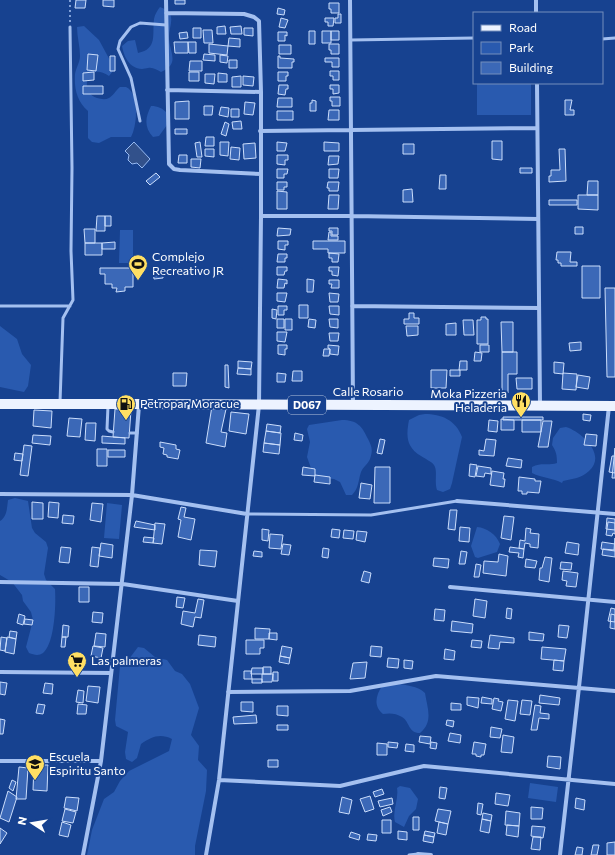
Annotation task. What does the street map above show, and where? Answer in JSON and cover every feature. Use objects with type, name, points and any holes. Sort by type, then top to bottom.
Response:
[{"type":"main road","name":"Calle Rosario","points":[[0,404],[612,406]]},
{"type":"street","points":[[166,0],[169,164],[174,169],[180,170],[261,174]]},
{"type":"street","points":[[350,0],[353,405]]},
{"type":"street","points":[[536,0],[536,12]]},
{"type":"street","points":[[166,13],[244,14],[254,16],[259,21],[261,92],[259,405],[219,780],[206,855]]},
{"type":"street","points":[[537,84],[540,406]]},
{"type":"street","points":[[167,90],[261,92]]},
{"type":"street","points":[[260,132],[537,128]]},
{"type":"street","points":[[261,216],[538,219]]},
{"type":"street","points":[[352,306],[539,308]]},
{"type":"street","points":[[83,855],[101,761],[123,584],[139,404]]},
{"type":"street","points":[[560,855],[580,687],[598,512],[612,406]]},
{"type":"street","points":[[0,494],[132,495],[247,514]]},
{"type":"street","points":[[457,501],[615,514]]},
{"type":"street","points":[[0,582],[123,584],[238,601]]},
{"type":"street","points":[[450,587],[615,602]]},
{"type":"street","points":[[0,672],[111,673]]},
{"type":"street","points":[[228,692],[350,691],[436,676],[615,691]]},
{"type":"street","points":[[0,760],[101,761]]},
{"type":"street","points":[[219,780],[340,786],[424,766],[615,784]]},
{"type":"street","points":[[418,854],[431,855]]},
{"type":"lane","points":[[140,121],[131,78],[118,49],[120,41],[131,27],[140,23],[166,26]]},
{"type":"lane","points":[[60,405],[63,318],[73,300],[71,251],[72,168],[70,27]]},
{"type":"lane","points":[[351,40],[473,38]]},
{"type":"lane","points":[[603,39],[615,38]]},
{"type":"lane","points":[[0,306],[70,306]]},
{"type":"lane","points":[[108,404],[107,429],[113,432]]},
{"type":"lane","points":[[130,433],[137,433]]},
{"type":"lane","points":[[247,514],[370,515],[457,501]]},
{"type":"lane","points":[[409,855],[418,854]]},
{"type":"path","points":[[70,0],[70,27]]},
{"type":"green space","points":[[160,7],[166,10],[171,16],[169,39],[172,62],[167,69],[161,72],[152,68],[142,69],[134,67],[130,64],[124,54],[122,46],[128,41],[135,40],[138,53],[149,48],[153,40],[154,17]]},
{"type":"green space","points":[[84,26],[99,40],[112,64],[113,71],[109,76],[101,72],[95,72],[90,75],[87,85],[88,90],[91,95],[97,98],[108,99],[120,87],[126,87],[130,90],[134,96],[136,110],[135,126],[131,137],[111,137],[99,143],[92,142],[88,138],[88,111],[79,99],[75,79],[80,56],[77,27]]},
{"type":"green space","points":[[477,84],[531,84],[531,115],[477,115]]},
{"type":"green space","points":[[151,106],[156,106],[167,113],[167,125],[159,136],[153,137],[148,130],[146,122]]},
{"type":"green space","points":[[120,230],[133,230],[133,263],[119,263]]},
{"type":"green space","points":[[0,326],[17,339],[22,354],[31,365],[28,386],[24,392],[0,387]]},
{"type":"green space","points":[[425,414],[437,415],[452,422],[462,437],[450,489],[443,492],[437,490],[436,470],[434,465],[416,453],[408,441],[409,420]]},
{"type":"green space","points":[[342,420],[352,421],[361,427],[366,434],[372,449],[370,459],[362,470],[357,487],[352,495],[346,495],[340,482],[334,479],[321,478],[315,475],[307,457],[310,442],[307,429],[309,425]]},
{"type":"green space","points":[[566,427],[579,434],[590,445],[594,451],[594,465],[583,475],[563,481],[562,483],[532,473],[532,467],[541,464],[557,463],[556,453],[552,445],[553,438],[560,428]]},
{"type":"green space","points":[[15,498],[28,501],[32,528],[35,533],[46,542],[48,548],[44,574],[46,580],[55,589],[55,613],[50,641],[43,653],[38,655],[29,653],[26,647],[33,620],[31,612],[23,601],[22,595],[12,582],[0,575],[0,521],[5,515],[8,500]]},
{"type":"green space","points":[[107,503],[122,505],[119,539],[104,538]]},
{"type":"green space","points":[[477,527],[488,530],[494,534],[500,544],[497,552],[478,558],[475,557],[471,546]]},
{"type":"green space","points":[[138,647],[144,648],[155,657],[167,660],[175,671],[182,674],[190,684],[199,708],[191,735],[199,746],[198,760],[207,770],[206,791],[195,846],[195,855],[87,855],[92,830],[104,799],[114,792],[120,781],[129,771],[169,751],[172,739],[160,736],[148,739],[141,744],[137,758],[132,762],[126,759],[125,752],[128,732],[116,726],[115,720],[120,666],[126,663]]},
{"type":"green space","points":[[395,683],[415,687],[425,693],[428,719],[427,724],[420,733],[413,731],[402,717],[388,713],[383,714],[378,708],[376,700],[382,686]]},
{"type":"green space","points":[[530,783],[558,787],[556,802],[528,798]]},
{"type":"green space","points":[[400,786],[410,788],[418,799],[416,809],[409,816],[404,827],[395,822],[394,818],[397,788]]},
{"type":"shaded area","points":[[134,142],[150,159],[142,168],[137,163],[132,164],[128,160],[129,155],[125,151]]},
{"type":"building","points":[[76,0],[86,0],[85,8],[75,8]]},
{"type":"building","points":[[103,0],[114,0],[114,7],[103,6]]},
{"type":"building","points":[[175,0],[185,0],[185,4],[175,4]]},
{"type":"building","points":[[329,3],[339,3],[339,13],[331,13]]},
{"type":"building","points":[[278,8],[285,10],[284,15],[277,14]]},
{"type":"building","points":[[338,14],[341,14],[341,23],[335,23],[335,18],[338,18]]},
{"type":"building","points":[[281,18],[288,20],[285,28],[279,27]]},
{"type":"building","points":[[325,18],[334,18],[333,26],[328,26],[328,22],[325,22]]},
{"type":"building","points":[[225,26],[226,34],[217,34],[217,27]]},
{"type":"building","points":[[241,26],[242,34],[231,34],[230,27]]},
{"type":"building","points":[[193,28],[201,28],[201,38],[193,38]]},
{"type":"building","points":[[244,28],[253,28],[253,36],[244,35]]},
{"type":"building","points":[[203,30],[212,30],[213,43],[204,43]]},
{"type":"building","points":[[309,31],[315,31],[315,44],[309,44]]},
{"type":"building","points":[[322,31],[331,31],[331,43],[322,43]]},
{"type":"building","points":[[331,31],[339,31],[339,40],[331,40]]},
{"type":"building","points":[[187,32],[188,38],[180,39],[179,33]]},
{"type":"building","points":[[278,32],[287,32],[287,36],[285,35],[285,41],[278,41]]},
{"type":"building","points":[[229,38],[240,39],[240,47],[228,46]]},
{"type":"building","points":[[174,42],[188,42],[188,53],[175,53]]},
{"type":"building","points":[[188,42],[196,42],[196,53],[189,53]]},
{"type":"building","points":[[209,44],[228,46],[227,55],[209,53]]},
{"type":"building","points":[[329,44],[339,44],[339,54],[331,54]]},
{"type":"building","points":[[279,45],[291,45],[291,54],[279,54]]},
{"type":"building","points":[[88,54],[98,55],[96,71],[87,70]]},
{"type":"building","points":[[204,54],[215,55],[215,61],[203,60]]},
{"type":"building","points":[[220,55],[228,56],[227,63],[220,62]]},
{"type":"building","points":[[110,56],[115,56],[115,71],[110,71]]},
{"type":"building","points":[[278,56],[280,56],[280,58],[294,59],[294,62],[292,62],[292,68],[278,68]]},
{"type":"building","points":[[325,58],[339,58],[339,67],[332,67],[332,62],[325,62]]},
{"type":"building","points":[[229,60],[237,60],[237,68],[229,68]]},
{"type":"building","points":[[190,61],[202,61],[202,71],[189,71]]},
{"type":"building","points":[[330,71],[339,71],[339,80],[333,80],[333,76],[330,76]]},
{"type":"building","points":[[94,72],[94,80],[83,81],[83,73]]},
{"type":"building","points":[[189,72],[199,72],[199,81],[189,81]]},
{"type":"building","points":[[278,72],[288,72],[286,81],[278,81]]},
{"type":"building","points":[[218,73],[227,74],[227,82],[218,82]]},
{"type":"building","points":[[205,74],[215,74],[214,84],[205,83]]},
{"type":"building","points":[[241,76],[241,87],[232,87],[232,77]]},
{"type":"building","points":[[243,76],[254,77],[253,86],[243,85]]},
{"type":"building","points":[[279,85],[288,85],[285,95],[278,94]]},
{"type":"building","points":[[330,85],[339,85],[339,93],[333,94],[333,89],[330,89]]},
{"type":"building","points":[[83,86],[103,86],[103,94],[83,94]]},
{"type":"building","points":[[330,97],[340,97],[340,106],[332,106]]},
{"type":"building","points":[[278,98],[292,98],[292,107],[277,107]]},
{"type":"building","points":[[312,100],[316,101],[316,111],[310,111],[310,103],[312,103]]},
{"type":"building","points":[[565,100],[572,100],[570,110],[574,110],[574,115],[565,115]]},
{"type":"building","points":[[189,101],[189,119],[175,119],[175,102]]},
{"type":"building","points":[[245,102],[255,103],[253,115],[244,114]]},
{"type":"building","points":[[204,106],[213,106],[212,115],[204,115]]},
{"type":"building","points":[[221,107],[229,108],[228,117],[219,115]]},
{"type":"building","points":[[231,109],[239,109],[239,117],[231,117]]},
{"type":"building","points":[[329,110],[339,110],[339,120],[328,120]]},
{"type":"building","points":[[277,111],[293,111],[293,120],[277,120]]},
{"type":"building","points":[[241,121],[242,129],[233,129],[232,122]]},
{"type":"building","points":[[225,122],[229,124],[226,136],[221,134]]},
{"type":"building","points":[[175,129],[187,129],[187,134],[175,134]]},
{"type":"building","points":[[206,137],[214,137],[214,146],[205,146]]},
{"type":"building","points":[[492,141],[502,141],[502,160],[492,159]]},
{"type":"building","points":[[200,142],[202,157],[197,157],[195,143]]},
{"type":"building","points":[[220,142],[229,142],[228,156],[220,155]]},
{"type":"building","points":[[277,142],[287,143],[285,151],[277,151]]},
{"type":"building","points":[[324,142],[339,143],[339,151],[324,151]]},
{"type":"building","points":[[255,143],[256,158],[244,159],[243,144]]},
{"type":"building","points":[[403,144],[414,144],[414,154],[403,154]]},
{"type":"building","points":[[231,147],[240,148],[239,160],[230,159]]},
{"type":"building","points":[[205,149],[214,149],[214,157],[205,156]]},
{"type":"building","points":[[559,149],[565,149],[566,181],[549,182],[551,170],[560,170]]},
{"type":"building","points":[[179,155],[187,155],[187,163],[178,163]]},
{"type":"building","points":[[277,155],[288,155],[288,160],[285,160],[285,165],[277,164]]},
{"type":"building","points":[[329,156],[339,156],[338,164],[328,165]]},
{"type":"building","points":[[191,159],[201,159],[200,168],[191,167]]},
{"type":"building","points":[[520,168],[532,168],[532,173],[520,173]]},
{"type":"building","points":[[277,169],[288,169],[287,174],[284,174],[284,178],[277,178]]},
{"type":"building","points":[[329,169],[339,169],[338,178],[329,178]]},
{"type":"building","points":[[156,173],[160,177],[150,185],[146,181]]},
{"type":"building","points":[[440,175],[446,175],[446,189],[439,189]]},
{"type":"building","points":[[588,181],[598,181],[598,195],[587,195]]},
{"type":"building","points":[[277,182],[287,182],[287,187],[284,187],[284,190],[277,190]]},
{"type":"building","points":[[328,182],[339,182],[338,191],[329,191],[329,188],[327,188]]},
{"type":"building","points":[[412,189],[413,202],[403,202],[403,190]]},
{"type":"building","points":[[277,191],[287,192],[287,209],[277,209]]},
{"type":"building","points":[[329,195],[339,195],[338,209],[328,209]]},
{"type":"building","points":[[578,195],[598,195],[598,210],[578,209]]},
{"type":"building","points":[[549,200],[577,200],[577,205],[549,205]]},
{"type":"building","points":[[97,216],[105,216],[105,231],[96,231]]},
{"type":"building","points":[[105,216],[111,216],[111,226],[105,226]]},
{"type":"building","points":[[575,227],[583,227],[583,234],[575,234]]},
{"type":"building","points":[[278,228],[291,229],[290,235],[277,236]]},
{"type":"building","points":[[329,228],[338,228],[338,235],[332,235],[332,231],[329,231]]},
{"type":"building","points":[[84,229],[95,229],[95,243],[85,243]]},
{"type":"building","points":[[329,232],[331,232],[331,236],[338,236],[338,240],[328,240]]},
{"type":"building","points":[[278,241],[288,241],[288,245],[285,245],[285,250],[278,249]]},
{"type":"building","points":[[313,241],[345,241],[345,253],[328,253],[328,249],[313,249]]},
{"type":"building","points":[[115,242],[115,249],[102,249],[102,243]]},
{"type":"building","points":[[85,243],[102,243],[102,255],[85,255]]},
{"type":"building","points":[[557,252],[571,252],[570,262],[577,262],[577,266],[561,266],[561,263],[558,263],[558,260],[556,260]]},
{"type":"building","points":[[329,253],[339,254],[338,262],[332,262],[332,258],[329,258]]},
{"type":"building","points":[[278,254],[287,254],[285,262],[277,262]]},
{"type":"building","points":[[582,266],[600,266],[600,298],[582,298]]},
{"type":"building","points":[[277,267],[287,267],[287,271],[285,271],[284,275],[277,275]]},
{"type":"building","points":[[329,267],[339,267],[338,276],[332,275],[332,271],[329,271]]},
{"type":"building","points":[[100,268],[133,268],[133,287],[125,287],[125,291],[116,292],[117,288],[112,288],[112,284],[105,284],[105,274],[100,274]]},
{"type":"building","points":[[163,270],[163,278],[154,279],[153,271]]},
{"type":"building","points":[[278,279],[287,280],[287,284],[285,283],[284,288],[277,288]]},
{"type":"building","points":[[307,279],[314,280],[313,292],[307,292]]},
{"type":"building","points":[[329,280],[339,280],[339,288],[331,288],[332,284],[329,284]]},
{"type":"building","points":[[605,288],[615,288],[615,377],[607,377]]},
{"type":"building","points":[[277,293],[287,293],[285,302],[277,301]]},
{"type":"building","points":[[329,293],[339,294],[338,302],[330,302]]},
{"type":"building","points":[[299,305],[308,305],[308,318],[299,318]]},
{"type":"building","points":[[278,306],[287,306],[287,310],[284,310],[284,315],[278,315]]},
{"type":"building","points":[[329,306],[339,306],[339,315],[330,314]]},
{"type":"building","points":[[272,309],[277,310],[276,319],[272,318]]},
{"type":"building","points":[[409,313],[414,313],[414,318],[419,318],[419,324],[404,324],[404,319],[409,319]]},
{"type":"building","points":[[481,317],[486,317],[486,319],[488,319],[488,344],[477,344],[477,320],[481,320]]},
{"type":"building","points":[[277,319],[284,319],[284,328],[277,328]]},
{"type":"building","points":[[285,319],[292,319],[292,330],[285,330]]},
{"type":"building","points":[[309,319],[316,320],[315,328],[308,327]]},
{"type":"building","points":[[329,319],[338,319],[338,328],[330,327]]},
{"type":"building","points":[[463,320],[473,320],[474,335],[464,335]]},
{"type":"building","points":[[501,322],[513,322],[513,352],[502,352]]},
{"type":"building","points":[[456,323],[456,335],[446,335],[446,324]]},
{"type":"building","points":[[406,326],[418,326],[418,335],[407,336]]},
{"type":"building","points":[[277,332],[287,332],[285,342],[277,341]]},
{"type":"building","points":[[329,333],[339,333],[338,341],[330,341]]},
{"type":"building","points":[[581,342],[581,350],[570,351],[569,343]]},
{"type":"building","points":[[278,345],[287,345],[285,355],[278,354]]},
{"type":"building","points":[[328,345],[339,346],[338,355],[330,354]]},
{"type":"building","points":[[480,345],[489,345],[489,352],[480,352]]},
{"type":"building","points":[[324,349],[330,349],[329,356],[323,356]]},
{"type":"building","points":[[475,352],[482,353],[481,361],[474,361]]},
{"type":"building","points":[[502,352],[517,352],[517,374],[508,374],[508,393],[502,393]]},
{"type":"building","points":[[238,361],[252,362],[251,369],[238,368]]},
{"type":"building","points":[[460,361],[467,361],[467,370],[459,370]]},
{"type":"building","points":[[554,362],[564,363],[563,374],[554,373]]},
{"type":"building","points":[[225,365],[228,365],[229,388],[225,387]]},
{"type":"building","points":[[238,368],[251,369],[251,375],[237,374]]},
{"type":"building","points":[[431,370],[447,370],[446,388],[431,388]]},
{"type":"building","points":[[450,370],[460,370],[460,376],[450,376]]},
{"type":"building","points":[[293,371],[302,371],[302,381],[292,381]]},
{"type":"building","points":[[173,373],[187,373],[186,386],[173,386]]},
{"type":"building","points":[[277,373],[286,374],[285,382],[277,382]]},
{"type":"building","points":[[563,373],[577,374],[576,390],[562,389]]},
{"type":"building","points":[[578,375],[590,377],[588,389],[576,387]]},
{"type":"building","points":[[516,378],[532,378],[532,389],[517,389]]},
{"type":"building","points":[[212,406],[226,409],[221,432],[227,433],[225,447],[206,443]]},
{"type":"building","points":[[115,409],[131,410],[129,438],[113,437]]},
{"type":"building","points":[[34,410],[52,411],[51,428],[33,426]]},
{"type":"building","points":[[231,412],[249,414],[246,434],[229,431]]},
{"type":"building","points":[[583,414],[591,415],[590,421],[583,420]]},
{"type":"building","points":[[503,417],[543,417],[543,420],[503,420]]},
{"type":"building","points":[[69,418],[82,419],[80,437],[67,436]]},
{"type":"building","points":[[501,419],[514,420],[514,430],[501,430]]},
{"type":"building","points":[[489,420],[498,421],[497,432],[488,431]]},
{"type":"building","points":[[522,420],[541,420],[541,432],[522,432]]},
{"type":"building","points":[[543,421],[552,421],[548,447],[538,447]]},
{"type":"building","points":[[86,423],[96,423],[95,441],[85,440]]},
{"type":"building","points":[[267,424],[281,426],[280,433],[266,431]]},
{"type":"building","points":[[266,431],[281,433],[280,445],[264,443]]},
{"type":"building","points":[[295,433],[303,435],[302,441],[294,440]]},
{"type":"building","points":[[586,434],[597,435],[596,446],[584,445]]},
{"type":"building","points":[[33,435],[51,436],[50,445],[32,443]]},
{"type":"building","points":[[102,436],[125,438],[125,444],[102,443]]},
{"type":"building","points":[[380,439],[385,440],[382,454],[377,453]]},
{"type":"building","points":[[486,439],[496,440],[494,456],[479,455],[479,450],[484,451]]},
{"type":"building","points":[[160,442],[176,445],[176,449],[180,450],[178,459],[167,457],[167,455],[163,454],[164,448],[160,447]]},
{"type":"building","points":[[264,443],[280,445],[279,454],[263,452]]},
{"type":"building","points":[[24,445],[32,446],[28,476],[20,475]]},
{"type":"building","points":[[615,448],[615,478],[612,478]]},
{"type":"building","points":[[97,449],[107,449],[107,466],[97,466]]},
{"type":"building","points":[[108,450],[125,450],[125,457],[108,457]]},
{"type":"building","points":[[15,453],[23,454],[22,461],[14,460]]},
{"type":"building","points":[[612,456],[615,456],[615,473],[609,472]]},
{"type":"building","points":[[508,458],[522,460],[521,468],[506,466]]},
{"type":"building","points":[[470,464],[477,465],[475,477],[469,476]]},
{"type":"building","points":[[478,466],[491,468],[491,474],[485,473],[484,477],[476,476]]},
{"type":"building","points":[[303,467],[315,469],[315,476],[302,475]]},
{"type":"building","points":[[375,467],[390,467],[390,503],[374,503]]},
{"type":"building","points":[[492,471],[504,473],[504,487],[490,485]]},
{"type":"building","points":[[315,475],[330,477],[330,484],[314,482]]},
{"type":"building","points":[[519,477],[541,481],[539,493],[527,492],[527,494],[522,494],[522,491],[518,491]]},
{"type":"building","points":[[361,483],[372,485],[370,499],[359,498]]},
{"type":"building","points":[[32,502],[43,503],[43,519],[32,519]]},
{"type":"building","points":[[49,502],[59,503],[58,518],[48,517]]},
{"type":"building","points":[[92,503],[103,504],[101,522],[90,520]]},
{"type":"building","points":[[181,507],[186,508],[184,517],[195,519],[191,540],[178,537],[181,520],[178,519]]},
{"type":"building","points":[[450,510],[457,510],[455,530],[448,529]]},
{"type":"building","points":[[63,515],[74,516],[73,524],[62,523]]},
{"type":"building","points":[[504,516],[514,517],[511,540],[501,538]]},
{"type":"building","points":[[607,518],[615,519],[615,530],[606,529]]},
{"type":"building","points":[[136,521],[155,525],[155,530],[134,527]]},
{"type":"building","points":[[608,522],[615,523],[615,534],[613,533],[612,536],[606,535]]},
{"type":"building","points":[[155,523],[165,524],[162,544],[153,543]]},
{"type":"building","points":[[460,527],[470,528],[469,542],[459,541]]},
{"type":"building","points":[[526,528],[531,529],[530,533],[539,534],[538,548],[530,547],[530,544],[525,543],[524,549],[519,548],[520,540],[525,541]]},
{"type":"building","points":[[262,529],[269,530],[268,541],[262,540]]},
{"type":"building","points":[[332,529],[340,530],[339,538],[331,537]]},
{"type":"building","points":[[344,530],[354,531],[353,539],[343,538]]},
{"type":"building","points":[[357,531],[367,532],[365,542],[356,540]]},
{"type":"building","points":[[270,534],[283,535],[281,549],[269,548]]},
{"type":"building","points":[[144,537],[154,538],[153,543],[143,542]]},
{"type":"building","points":[[615,538],[615,557],[602,555],[603,549],[614,550]]},
{"type":"building","points":[[567,542],[579,544],[578,555],[565,553]]},
{"type":"building","points":[[602,542],[615,544],[615,551],[601,549]]},
{"type":"building","points":[[101,543],[113,545],[112,558],[99,556]]},
{"type":"building","points":[[283,544],[291,545],[289,555],[281,554]]},
{"type":"building","points":[[61,547],[71,548],[69,563],[59,562]]},
{"type":"building","points":[[92,547],[100,548],[98,567],[90,566]]},
{"type":"building","points":[[510,547],[524,549],[523,558],[518,557],[519,553],[509,552]]},
{"type":"building","points":[[323,548],[329,549],[328,558],[322,557]]},
{"type":"building","points":[[200,550],[217,551],[215,567],[199,565]]},
{"type":"building","points":[[254,551],[262,552],[262,557],[253,556]]},
{"type":"building","points":[[461,551],[467,552],[465,564],[459,564]]},
{"type":"building","points":[[499,554],[508,556],[506,576],[483,573],[484,561],[498,562]]},
{"type":"building","points":[[545,557],[552,558],[549,582],[539,580],[540,568],[542,568]]},
{"type":"building","points":[[434,558],[449,559],[448,568],[433,566]]},
{"type":"building","points":[[526,559],[537,561],[535,568],[525,567]]},
{"type":"building","points":[[561,562],[572,563],[571,570],[560,569]]},
{"type":"building","points":[[476,564],[481,565],[479,577],[474,577]]},
{"type":"building","points":[[364,571],[371,573],[369,583],[361,581]]},
{"type":"building","points":[[563,571],[578,573],[576,587],[566,586],[567,581],[562,580]]},
{"type":"building","points":[[79,587],[89,587],[89,602],[79,602]]},
{"type":"building","points":[[177,597],[185,598],[183,608],[176,607]]},
{"type":"building","points":[[198,599],[204,600],[201,618],[195,617],[193,627],[181,624],[183,611],[195,613]]},
{"type":"building","points":[[475,599],[487,601],[485,618],[473,616]]},
{"type":"building","points":[[507,608],[512,609],[511,619],[506,618]]},
{"type":"building","points":[[611,608],[615,609],[615,622],[608,621]]},
{"type":"building","points":[[435,609],[445,610],[444,621],[434,620]]},
{"type":"building","points":[[93,612],[103,613],[102,623],[92,622]]},
{"type":"building","points":[[19,614],[25,616],[23,625],[17,623]]},
{"type":"building","points":[[611,614],[615,615],[615,629],[610,628]]},
{"type":"building","points":[[25,619],[33,620],[32,625],[24,624]]},
{"type":"building","points":[[452,621],[473,624],[472,633],[451,631]]},
{"type":"building","points":[[63,625],[69,626],[68,637],[62,637]]},
{"type":"building","points":[[559,625],[569,626],[567,638],[558,637]]},
{"type":"building","points":[[255,628],[270,629],[269,639],[255,639]]},
{"type":"building","points":[[10,631],[17,632],[16,639],[9,637]]},
{"type":"building","points":[[529,632],[544,634],[543,641],[529,640]]},
{"type":"building","points":[[96,633],[106,634],[105,647],[94,646]]},
{"type":"building","points":[[269,633],[277,633],[277,640],[269,639]]},
{"type":"building","points":[[199,635],[216,637],[215,647],[198,645]]},
{"type":"building","points":[[490,635],[514,638],[514,643],[500,642],[499,649],[488,648]]},
{"type":"building","points":[[1,637],[7,638],[5,651],[0,650]]},
{"type":"building","points":[[7,637],[16,639],[14,654],[5,652]]},
{"type":"building","points":[[62,637],[66,637],[65,647],[61,647]]},
{"type":"building","points":[[246,640],[264,640],[264,648],[260,648],[260,654],[246,654]]},
{"type":"building","points":[[472,640],[482,641],[481,648],[471,647]]},
{"type":"building","points":[[93,646],[103,648],[101,658],[91,656]]},
{"type":"building","points":[[282,646],[292,648],[290,658],[280,656]]},
{"type":"building","points":[[371,646],[382,647],[381,657],[370,656]]},
{"type":"building","points":[[542,647],[566,649],[564,661],[541,659]]},
{"type":"building","points":[[445,649],[455,651],[454,660],[444,659]]},
{"type":"building","points":[[280,656],[290,658],[289,664],[279,662]]},
{"type":"building","points":[[388,658],[399,659],[398,668],[387,667]]},
{"type":"building","points":[[404,660],[413,661],[412,669],[404,668]]},
{"type":"building","points":[[554,660],[564,661],[563,671],[553,670]]},
{"type":"building","points":[[367,662],[365,678],[350,679],[353,663]]},
{"type":"building","points":[[263,667],[271,667],[271,674],[263,674]]},
{"type":"building","points":[[252,668],[263,668],[263,674],[251,674]]},
{"type":"building","points":[[244,671],[251,671],[252,679],[244,679]]},
{"type":"building","points":[[273,672],[278,672],[278,681],[273,681]]},
{"type":"building","points":[[262,674],[273,674],[272,682],[262,682]]},
{"type":"building","points":[[252,679],[262,679],[262,683],[252,683]]},
{"type":"building","points":[[0,682],[7,683],[5,695],[0,694]]},
{"type":"building","points":[[45,683],[53,684],[52,694],[43,693]]},
{"type":"building","points":[[88,686],[100,687],[98,703],[86,701]]},
{"type":"building","points":[[78,690],[84,691],[83,703],[76,702]]},
{"type":"building","points":[[540,695],[560,698],[559,705],[539,703]]},
{"type":"building","points":[[467,697],[479,698],[478,708],[467,705]]},
{"type":"building","points":[[482,697],[492,699],[492,704],[481,703]]},
{"type":"building","points":[[494,698],[503,702],[501,711],[492,709]]},
{"type":"building","points":[[508,700],[518,701],[515,721],[505,719]]},
{"type":"building","points":[[522,700],[532,701],[530,715],[520,714]]},
{"type":"building","points":[[241,702],[253,702],[253,712],[241,711]]},
{"type":"building","points":[[451,703],[461,704],[461,710],[451,710]]},
{"type":"building","points":[[38,704],[45,705],[43,714],[36,713]]},
{"type":"building","points":[[78,704],[87,705],[86,714],[77,714]]},
{"type":"building","points":[[535,705],[541,706],[540,713],[549,714],[549,719],[539,718],[537,730],[531,730]]},
{"type":"building","points":[[277,706],[288,706],[288,716],[277,715]]},
{"type":"building","points":[[256,715],[257,723],[234,724],[233,717]]},
{"type":"building","points":[[0,719],[5,720],[3,734],[0,734]]},
{"type":"building","points":[[447,720],[454,721],[453,727],[446,725]]},
{"type":"building","points":[[277,725],[288,725],[288,730],[277,730]]},
{"type":"building","points":[[491,727],[502,729],[500,738],[490,737]]},
{"type":"building","points":[[450,733],[461,735],[460,743],[448,741]]},
{"type":"building","points":[[503,735],[514,737],[512,753],[501,752]]},
{"type":"building","points":[[420,736],[431,737],[430,744],[419,742]]},
{"type":"building","points":[[388,742],[398,743],[397,748],[388,747]]},
{"type":"building","points":[[431,742],[437,743],[436,749],[430,748]]},
{"type":"building","points":[[474,742],[486,744],[484,755],[481,755],[481,757],[476,756],[476,754],[472,754]]},
{"type":"building","points":[[377,743],[387,744],[387,755],[377,755]]},
{"type":"building","points":[[406,744],[414,745],[414,752],[405,751]]},
{"type":"building","points":[[548,756],[561,757],[560,769],[547,767]]},
{"type":"building","points":[[268,760],[278,760],[278,767],[268,767]]},
{"type":"building","points":[[34,765],[48,765],[47,791],[33,790]]},
{"type":"building","points":[[19,767],[28,768],[26,799],[16,799]]},
{"type":"building","points":[[12,780],[16,782],[13,791],[9,788]]},
{"type":"building","points":[[440,787],[447,788],[445,799],[439,798]]},
{"type":"building","points":[[382,789],[384,794],[375,797],[373,792]]},
{"type":"building","points":[[8,791],[17,797],[9,822],[0,818]]},
{"type":"building","points":[[496,793],[510,795],[508,806],[495,804]]},
{"type":"building","points":[[370,796],[374,809],[365,812],[360,799]]},
{"type":"building","points":[[66,797],[79,798],[77,811],[64,808]]},
{"type":"building","points":[[342,797],[352,800],[349,814],[339,812]]},
{"type":"building","points":[[392,798],[393,804],[380,807],[378,801]]},
{"type":"building","points":[[576,798],[585,800],[584,810],[575,808]]},
{"type":"building","points":[[478,803],[483,804],[481,815],[477,814]]},
{"type":"building","points":[[390,807],[392,812],[383,816],[381,810]]},
{"type":"building","points":[[531,807],[543,808],[542,819],[531,819]]},
{"type":"building","points":[[65,809],[76,812],[73,823],[62,821]]},
{"type":"building","points":[[438,809],[451,811],[448,824],[435,821]]},
{"type":"building","points":[[506,811],[520,813],[519,826],[505,825]]},
{"type":"building","points":[[483,813],[492,815],[491,821],[482,819]]},
{"type":"building","points":[[413,817],[419,817],[419,830],[413,830]]},
{"type":"building","points":[[482,819],[491,821],[489,833],[480,831]]},
{"type":"building","points":[[382,820],[391,820],[391,833],[382,833]]},
{"type":"building","points":[[62,822],[71,825],[68,837],[59,835]]},
{"type":"building","points":[[439,822],[448,824],[446,835],[437,833]]},
{"type":"building","points":[[507,825],[519,826],[518,837],[506,835]]},
{"type":"building","points":[[532,826],[545,827],[543,838],[531,836]]},
{"type":"building","points":[[0,828],[7,833],[0,844]]},
{"type":"building","points":[[398,831],[407,832],[407,840],[398,839]]},
{"type":"building","points":[[425,831],[435,833],[434,837],[424,835]]},
{"type":"building","points":[[351,832],[360,835],[359,840],[349,837]]},
{"type":"building","points":[[368,834],[377,835],[376,841],[367,840]]},
{"type":"building","points":[[424,835],[434,837],[433,843],[423,841]]},
{"type":"building","points":[[533,837],[541,837],[540,850],[531,849]]},
{"type":"building","points":[[615,842],[615,855],[607,855],[607,843]]},
{"type":"building","points":[[593,845],[599,845],[597,855],[591,855]]},
{"type":"building","points":[[577,847],[583,848],[582,855],[575,855]]},
{"type":"place","name":"Complejo Recreativo JR","points":[[138,281]]},
{"type":"place","name":"Moka Pizzeria Heladeria","points":[[521,418]]},
{"type":"place","name":"Petropar Moracue","points":[[126,421]]},
{"type":"place","name":"Las palmeras","points":[[77,678]]},
{"type":"place","name":"Escuela Espiritu Santo","points":[[35,781]]}]
